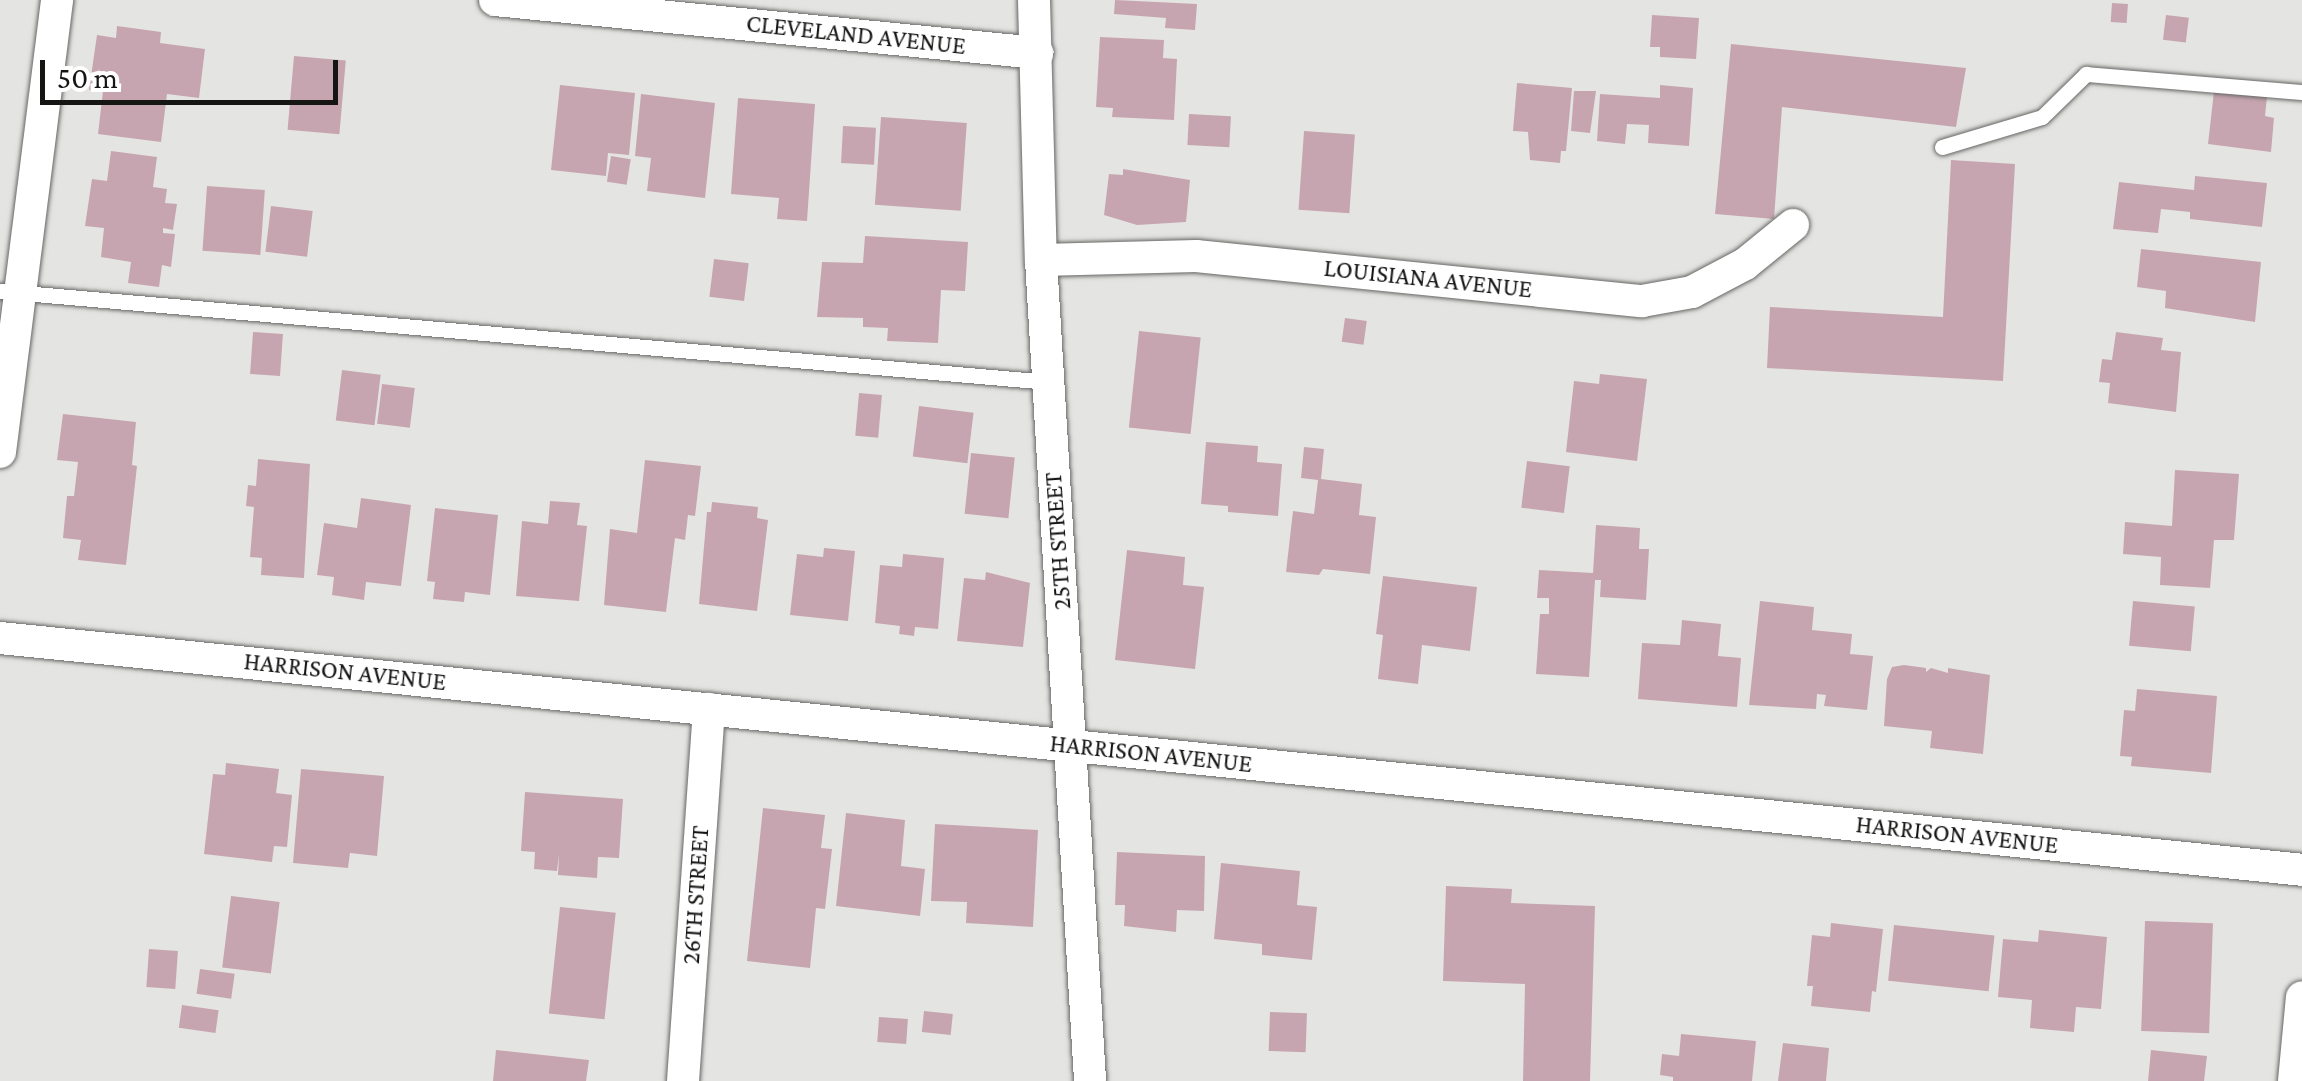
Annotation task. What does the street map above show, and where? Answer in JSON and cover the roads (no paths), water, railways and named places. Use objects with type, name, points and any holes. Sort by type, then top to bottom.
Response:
[{"type":"street","points":[[0,452],[10,292],[57,0]]},
{"type":"street","name":"CLEVELAND AVENUE","points":[[495,0],[1037,53]]},
{"type":"street","name":"25TH STREET","points":[[1034,0],[1041,260],[1090,1081]]},
{"type":"street","name":"LOUISIANA AVENUE","points":[[1041,260],[1196,256],[1642,301],[1692,292],[1745,264],[1794,224]]},
{"type":"street","name":"HARRISON AVENUE","points":[[0,638],[2302,870]]},
{"type":"street","name":"26TH STREET","points":[[683,1081],[709,709]]},
{"type":"street","points":[[2294,1081],[2302,998]]},
{"type":"lane","points":[[1942,148],[2042,118],[2086,74],[2302,92]]},
{"type":"lane","points":[[10,292],[1049,382]]}]
